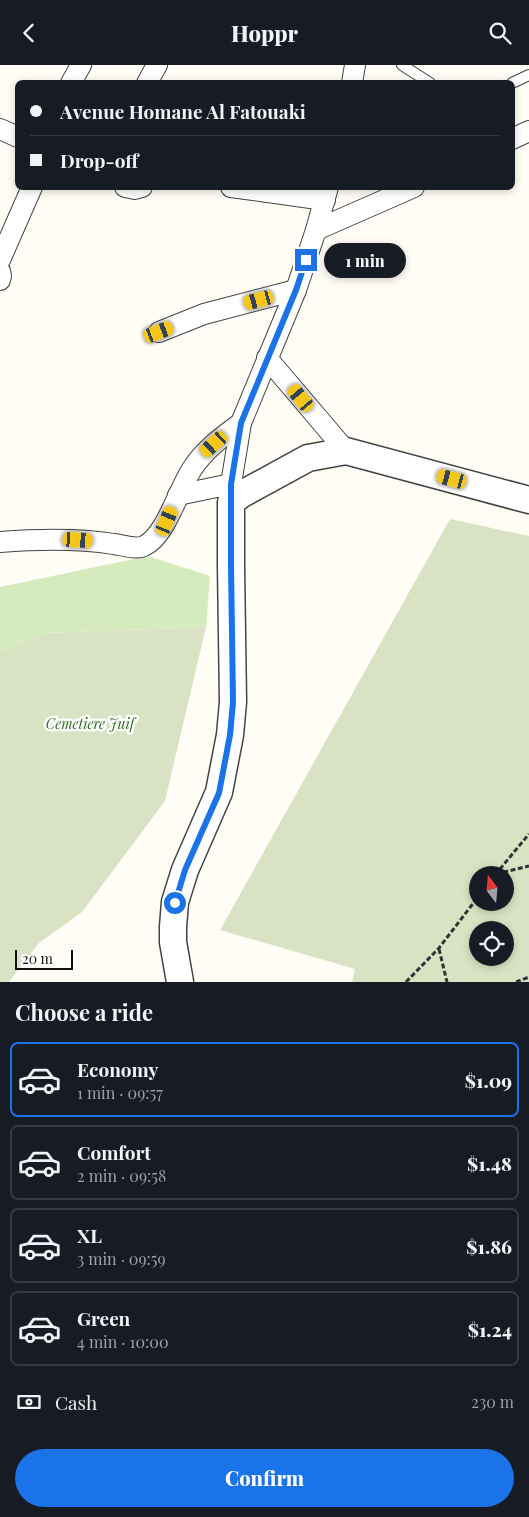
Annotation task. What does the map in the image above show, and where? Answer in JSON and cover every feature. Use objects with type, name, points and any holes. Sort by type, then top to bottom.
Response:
[{"type":"street","points":[[72,80],[81,65]]},
{"type":"street","points":[[148,80],[156,65]]},
{"type":"street","points":[[352,80],[355,65]]},
{"type":"street","points":[[0,129],[15,136]]},
{"type":"street","points":[[515,138],[529,131]]},
{"type":"street","points":[[0,260],[31,190]]},
{"type":"street","points":[[180,982],[173,943],[172,927],[175,903],[185,870],[219,793],[230,735],[233,702],[231,493],[241,423],[296,290],[327,194],[272,190]]},
{"type":"street","points":[[316,230],[407,190]]},
{"type":"street","points":[[0,271],[0,280]]},
{"type":"street","points":[[159,332],[204,314],[296,290]]},
{"type":"street","points":[[267,358],[346,451]]},
{"type":"street","points":[[0,542],[65,539],[91,540],[141,547],[156,535],[167,521],[192,469],[205,452],[241,423]]},
{"type":"street","points":[[178,495],[242,494],[308,458],[346,451],[529,500]]},
{"type":"lane","points":[[402,65],[425,80]]},
{"type":"lane","points":[[515,82],[529,75]]},
{"type":"path","points":[[502,866],[529,834]]},
{"type":"path","points":[[514,870],[529,866]]},
{"type":"path","points":[[406,982],[439,948],[469,909]]},
{"type":"path","points":[[439,948],[448,982]]},
{"type":"path","points":[[516,982],[529,977]]},
{"type":"green space","points":[[450,519],[529,536],[529,982],[352,982],[355,969],[220,930]]},
{"type":"green space","points":[[148,556],[210,576],[206,627],[45,633],[0,652],[0,587]]},
{"type":"green space","name":"Cemetiere Juif","points":[[206,627],[165,801],[82,912],[39,943],[9,982],[0,982],[0,652],[45,633]]},
{"type":"route","points":[[175,903],[185,870],[219,793],[230,735],[233,702],[231,484],[241,423],[296,290],[306,260]]}]
